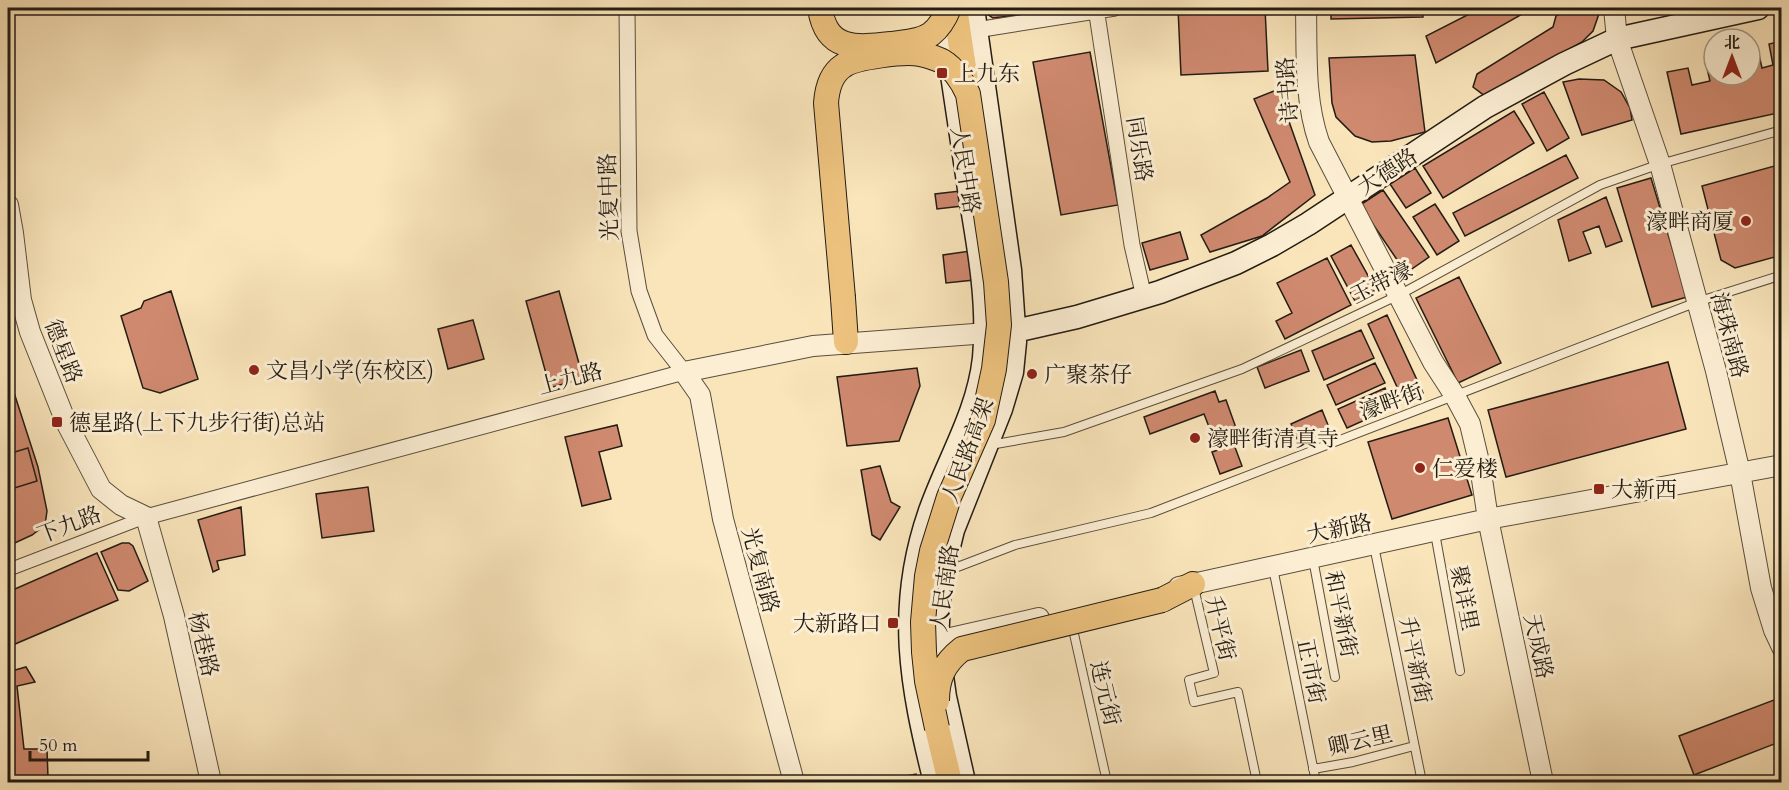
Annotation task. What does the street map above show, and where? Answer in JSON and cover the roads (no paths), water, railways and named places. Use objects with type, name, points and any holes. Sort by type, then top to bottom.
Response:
[{"type":"main road","points":[[820,8],[825,27],[831,35],[846,45],[863,47],[925,38],[939,26],[950,8]]},
{"type":"main road","name":"人民中路","points":[[942,8],[980,256],[986,310],[985,334]]},
{"type":"main road","name":"人民路高架","points":[[950,783],[927,681],[923,622],[927,576],[932,551],[949,497],[982,420],[994,369],[999,325],[996,282],[955,8]]},
{"type":"main road","name":"人民中路","points":[[973,8],[1010,270],[1015,331]]},
{"type":"main road","name":"大德路","points":[[1015,331],[1077,318],[1144,297],[1200,277],[1272,245],[1308,224],[1485,107],[1564,64],[1617,39],[1758,8]]},
{"type":"main road","points":[[846,342],[826,103],[828,87],[834,74],[841,66],[860,58],[922,54],[947,65],[962,81],[968,94]]},
{"type":"main road","name":"人民南路","points":[[964,783],[945,698],[937,641],[938,602],[947,550],[961,508],[988,445],[1012,372],[1015,331]]},
{"type":"main road","name":"人民南路","points":[[935,783],[915,694],[909,646],[910,597],[914,568],[931,510],[972,409],[979,384],[985,334]]},
{"type":"main road","points":[[938,728],[937,698],[940,676],[945,665],[962,649],[1162,600],[1193,584]]},
{"type":"street","name":"光复中路","points":[[627,8],[629,231],[639,291],[655,334],[684,372]]},
{"type":"street","points":[[976,30],[1096,9],[1115,8]]},
{"type":"street","name":"诗书路","points":[[1306,8],[1312,122],[1328,163],[1348,197],[1433,362],[1455,396]]},
{"type":"street","name":"海珠南路","points":[[1614,8],[1617,39],[1660,164],[1716,371],[1740,473],[1761,588],[1774,630],[1782,646]]},
{"type":"street","name":"同乐路","points":[[1096,9],[1132,245],[1144,297]]},
{"type":"street","name":"德星路","points":[[8,205],[21,300],[30,332],[66,422],[101,489],[121,505],[146,517]]},
{"type":"street","name":"上九路","points":[[146,517],[684,372],[813,346],[1015,331]]},
{"type":"street","name":"光复南路","points":[[684,372],[700,395],[723,519],[794,783]]},
{"type":"street","name":"天成路","points":[[1455,396],[1470,424],[1480,466],[1488,519],[1543,783]]},
{"type":"street","name":"大新路","points":[[909,646],[1488,519],[1782,465]]},
{"type":"street","name":"下九路","points":[[8,570],[146,517]]},
{"type":"street","name":"杨巷路","points":[[146,517],[174,616],[211,783]]},
{"type":"lane","name":"玉带濠","points":[[988,445],[1064,432],[1242,369],[1399,295],[1600,185],[1660,164],[1782,130]]},
{"type":"lane","name":"濠畔街","points":[[942,573],[1015,545],[1151,513],[1277,462],[1697,302],[1782,275]]},
{"type":"lane","name":"聚详里","points":[[1434,531],[1460,671]]},
{"type":"lane","name":"升平新街","points":[[1374,545],[1422,783]]},
{"type":"lane","name":"和平新街","points":[[1313,558],[1335,676]]},
{"type":"lane","name":"正市街","points":[[1273,567],[1316,783]]},
{"type":"lane","name":"升平街","points":[[1193,584],[1214,673],[1189,680],[1194,702],[1238,692],[1257,783]]},
{"type":"lane","name":"连元街","points":[[1069,612],[1107,783]]},
{"type":"lane","name":"卿云里","points":[[1313,769],[1353,762],[1414,746]]},
{"type":"place","name":"上九东","points":[[942,73]]},
{"type":"place","name":"濠畔商厦","points":[[1746,221]]},
{"type":"place","name":"文昌小学(东校区)","points":[[254,370]]},
{"type":"place","name":"广聚茶仔","points":[[1032,374]]},
{"type":"place","name":"德星路(上下九步行街)总站","points":[[57,422]]},
{"type":"place","name":"濠畔街清真寺","points":[[1195,438]]},
{"type":"place","name":"仁爱楼","points":[[1420,468]]},
{"type":"place","name":"大新西","points":[[1599,489]]},
{"type":"place","name":"大新路口","points":[[893,623]]}]
